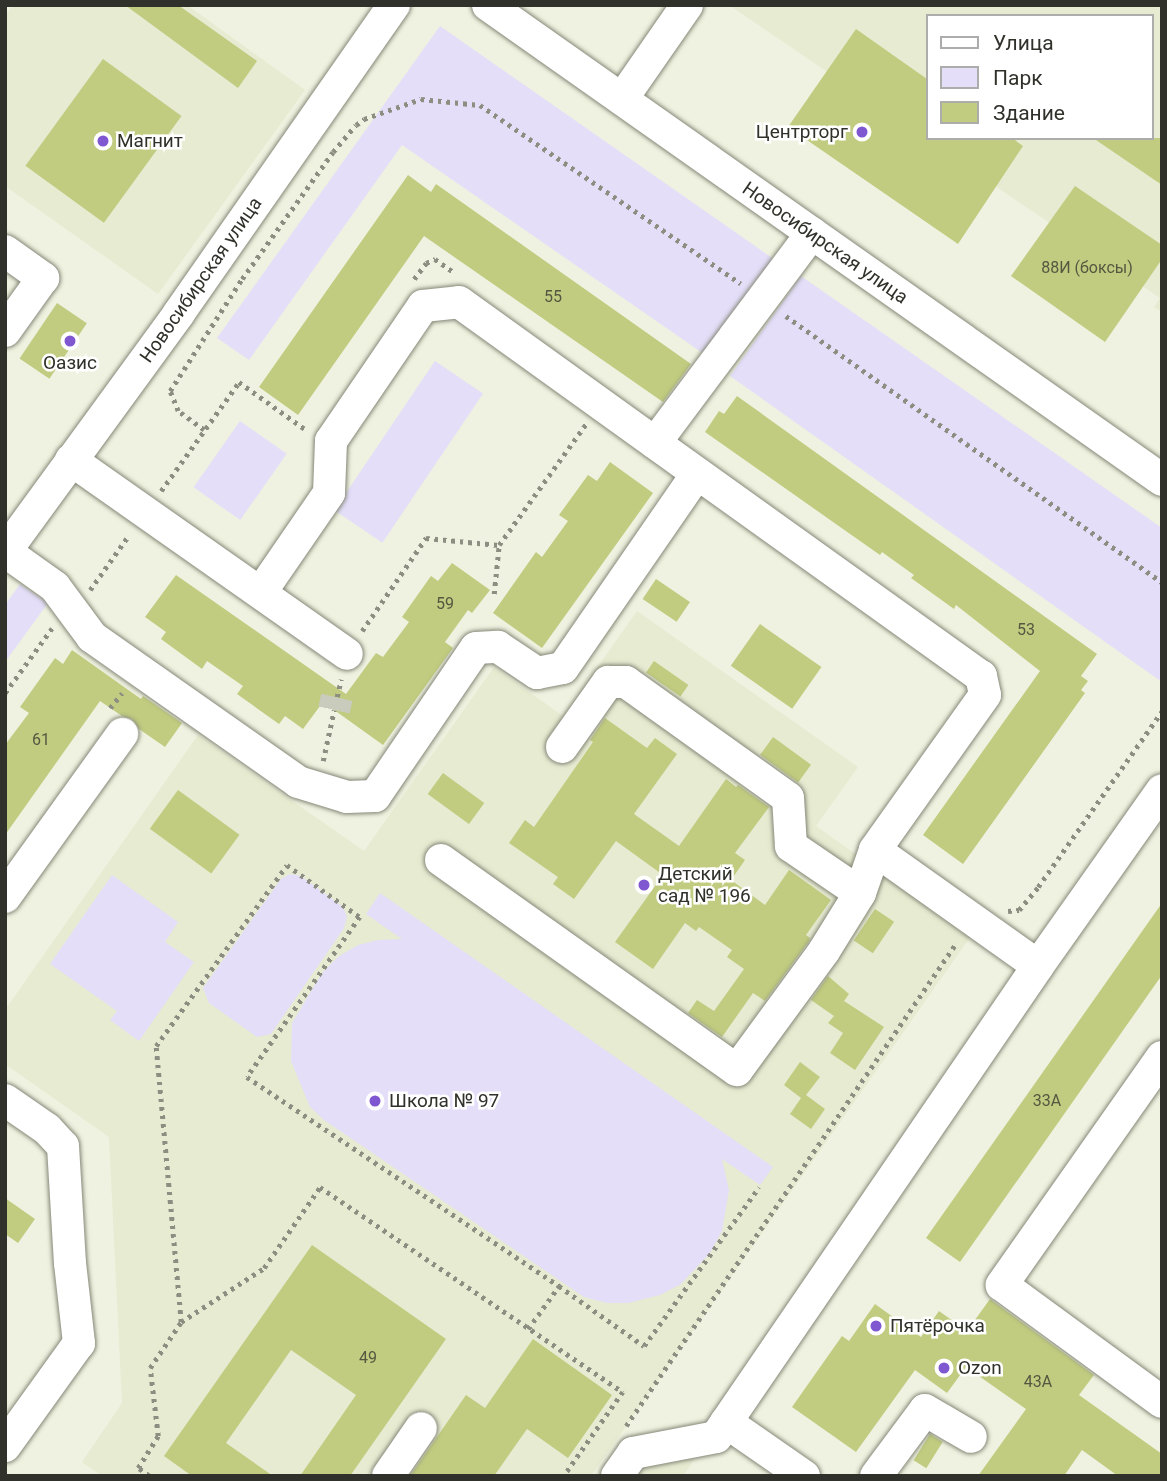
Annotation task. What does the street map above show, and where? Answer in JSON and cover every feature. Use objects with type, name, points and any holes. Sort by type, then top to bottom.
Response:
[{"type":"street","name":"Новосибирская улица","points":[[7,545],[179,313],[394,5]]},
{"type":"street","name":"Новосибирская улица","points":[[488,5],[1162,480]]},
{"type":"street","points":[[622,99],[687,5]]},
{"type":"street","points":[[655,443],[812,233]]},
{"type":"street","points":[[5,251],[43,278],[5,331]]},
{"type":"street","points":[[261,592],[329,493],[331,441],[423,306],[459,302],[981,676],[985,695],[875,850],[860,893],[824,951],[737,1070],[441,860]]},
{"type":"street","points":[[71,460],[346,654]]},
{"type":"street","points":[[7,545],[55,587],[92,638],[298,782],[347,797],[375,796],[476,649],[498,647],[537,673],[563,668],[697,474]]},
{"type":"street","points":[[562,747],[608,682],[626,682],[788,798],[791,846],[860,893]]},
{"type":"street","points":[[5,897],[116,723]]},
{"type":"street","points":[[617,1476],[633,1453],[716,1437],[1038,966],[1159,801]]},
{"type":"street","points":[[875,850],[1038,966]]},
{"type":"street","points":[[1162,1057],[1002,1285],[1162,1402]]},
{"type":"street","points":[[5,1100],[47,1129],[63,1146],[69,1262],[79,1343],[5,1446]]},
{"type":"street","points":[[876,1476],[925,1410],[971,1437]]},
{"type":"street","points":[[726,1422],[804,1476]]},
{"type":"street","points":[[388,1476],[421,1428]]},
{"type":"path","points":[[204,430],[178,411],[170,390],[242,279],[333,152],[364,119],[421,99],[480,105],[762,299],[1162,582]]},
{"type":"path","points":[[494,594],[499,545],[600,404]]},
{"type":"path","points":[[346,654],[426,538],[499,545]]},
{"type":"path","points":[[5,693],[55,624]]},
{"type":"path","points":[[116,723],[124,689]]},
{"type":"path","points":[[316,788],[334,710]]},
{"type":"path","points":[[1002,911],[1019,910],[1038,887],[1162,710]]},
{"type":"path","points":[[181,1322],[156,1046],[286,865],[360,917],[247,1077],[644,1346],[759,1187]]},
{"type":"path","points":[[149,1476],[138,1468],[158,1436],[150,1368],[181,1322],[264,1268],[320,1187],[623,1392],[564,1476]]},
{"type":"path","points":[[528,1329],[559,1286]]},
{"type":"shaded area","points":[[13,5],[187,5],[305,90],[158,294],[5,186],[5,16]]},
{"type":"shaded area","points":[[729,5],[1162,5],[1162,312],[1154,307],[1160,298],[928,140],[1153,140],[1153,14],[926,14],[926,139]]},
{"type":"shaded area","name":"Школа № 97","points":[[637,611],[858,767],[816,826],[971,936],[591,1476],[102,1476],[82,1462],[122,1403],[109,1137],[5,1064],[5,1010],[198,735],[364,851],[494,667],[563,716]]},
{"type":"shaded area","points":[[702,1448],[683,1476],[630,1476],[640,1462]]},
{"type":"green space","points":[[440,26],[775,260],[704,354],[402,145],[249,360],[217,338]]},
{"type":"green space","points":[[801,276],[1162,528],[1162,676],[1159,680],[730,376]]},
{"type":"green space","points":[[435,361],[483,393],[382,543],[334,510]]},
{"type":"green space","points":[[240,421],[287,454],[240,520],[194,487]]},
{"type":"green space","points":[[20,584],[48,603],[5,662],[5,605]]},
{"type":"green space","points":[[290,874],[301,876],[343,907],[347,917],[344,928],[271,1034],[257,1037],[209,1003],[203,988],[281,879]]},
{"type":"green space","points":[[112,875],[178,922],[165,942],[194,962],[139,1041],[110,1020],[117,1011],[50,964]]},
{"type":"green space","points":[[380,893],[773,1167],[760,1185],[722,1159],[729,1190],[722,1231],[710,1253],[681,1284],[660,1295],[628,1303],[607,1303],[584,1297],[324,1120],[310,1107],[291,1061],[292,1023],[322,973],[339,956],[358,945],[378,940],[402,939],[366,914]]},
{"type":"building","points":[[125,5],[178,5],[257,61],[238,88]]},
{"type":"building","name":"Центрторг","points":[[856,29],[926,78],[926,140],[1015,140],[1023,146],[958,244],[788,127]]},
{"type":"building","name":"Магнит","points":[[103,59],[181,116],[104,223],[25,166]]},
{"type":"building","points":[[1162,138],[1162,185],[1096,140]]},
{"type":"building","points":[[408,175],[431,192],[436,184],[691,364],[663,402],[424,236],[298,415],[259,387]]},
{"type":"building","points":[[1075,186],[1162,245],[1162,259],[1105,342],[1011,276]]},
{"type":"building","points":[[57,303],[87,323],[49,379],[20,359]]},
{"type":"building","points":[[737,396],[1097,654],[1081,676],[1088,681],[1081,690],[1085,693],[963,864],[923,835],[1040,671],[956,605],[954,609],[911,578],[914,575],[882,552],[880,555],[705,432],[719,411],[724,414]]},
{"type":"building","points":[[610,462],[653,493],[542,648],[493,613],[536,552],[542,557],[568,521],[559,515],[588,475],[597,481]]},
{"type":"building","points":[[452,563],[490,590],[472,613],[468,610],[445,642],[453,648],[383,745],[323,702],[303,729],[285,716],[279,724],[237,694],[243,686],[207,661],[202,669],[161,639],[166,632],[145,617],[176,575],[346,694],[376,653],[383,657],[409,622],[402,617],[431,576],[438,581]]},
{"type":"building","points":[[656,579],[690,602],[677,622],[643,599]]},
{"type":"building","points":[[760,624],[821,667],[792,709],[731,666]]},
{"type":"building","points":[[72,650],[141,699],[143,696],[182,723],[165,747],[139,729],[132,719],[122,716],[100,701],[5,835],[5,745],[29,713],[20,707],[55,658],[63,664]]},
{"type":"building","points":[[654,661],[688,685],[680,697],[646,672]]},
{"type":"building","points":[[605,718],[647,748],[655,738],[677,754],[634,814],[679,846],[726,779],[769,807],[735,853],[745,860],[731,880],[765,905],[789,870],[831,900],[806,935],[810,938],[809,941],[765,1001],[753,993],[722,1037],[688,1013],[697,1000],[714,1011],[744,969],[727,957],[732,950],[699,927],[696,931],[685,923],[653,969],[615,942],[663,875],[616,841],[574,899],[553,884],[558,877],[509,843],[525,820],[534,827],[593,742],[590,740]]},
{"type":"building","points":[[773,737],[811,765],[798,782],[760,755]]},
{"type":"building","points":[[443,773],[484,803],[469,824],[428,794]]},
{"type":"building","points":[[178,790],[239,835],[211,874],[150,829]]},
{"type":"building","points":[[1162,903],[1162,975],[960,1262],[926,1238]]},
{"type":"building","points":[[875,909],[894,922],[873,953],[854,941]]},
{"type":"building","points":[[828,976],[849,994],[844,1001],[884,1027],[855,1070],[830,1053],[843,1033],[828,1023],[834,1016],[811,1000]]},
{"type":"building","points":[[800,1062],[820,1077],[806,1095],[825,1109],[811,1129],[790,1114],[801,1098],[784,1085]]},
{"type":"building","points":[[5,1198],[35,1219],[18,1243],[5,1234]]},
{"type":"building","points":[[312,1245],[446,1339],[350,1476],[300,1476],[356,1395],[291,1350],[226,1443],[273,1476],[192,1476],[164,1456]]},
{"type":"building","points":[[990,1299],[1094,1375],[1079,1395],[1162,1454],[1162,1476],[1118,1476],[1082,1450],[1064,1476],[978,1476],[1026,1409],[966,1367],[947,1393],[915,1370],[856,1452],[792,1407],[842,1336],[849,1341],[875,1304],[921,1337],[939,1311],[967,1331]]},
{"type":"building","points":[[533,1339],[612,1395],[568,1458],[527,1429],[494,1476],[410,1476],[466,1395],[485,1408]]},
{"type":"building","points":[[930,1434],[943,1442],[926,1468],[914,1460]]},
{"type":"tunnel","points":[[334,710],[337,697]]},
{"type":"place","name":"Центрторг","points":[[862,132]]},
{"type":"place","name":"Магнит","points":[[103,141]]},
{"type":"place","name":"Оазис","points":[[70,341]]},
{"type":"place","name":"Детский сад № 196","points":[[644,885]]},
{"type":"place","name":"Школа № 97","points":[[375,1101]]},
{"type":"place","name":"Пятёрочка","points":[[876,1326]]},
{"type":"place","name":"Ozon","points":[[944,1368]]}]
